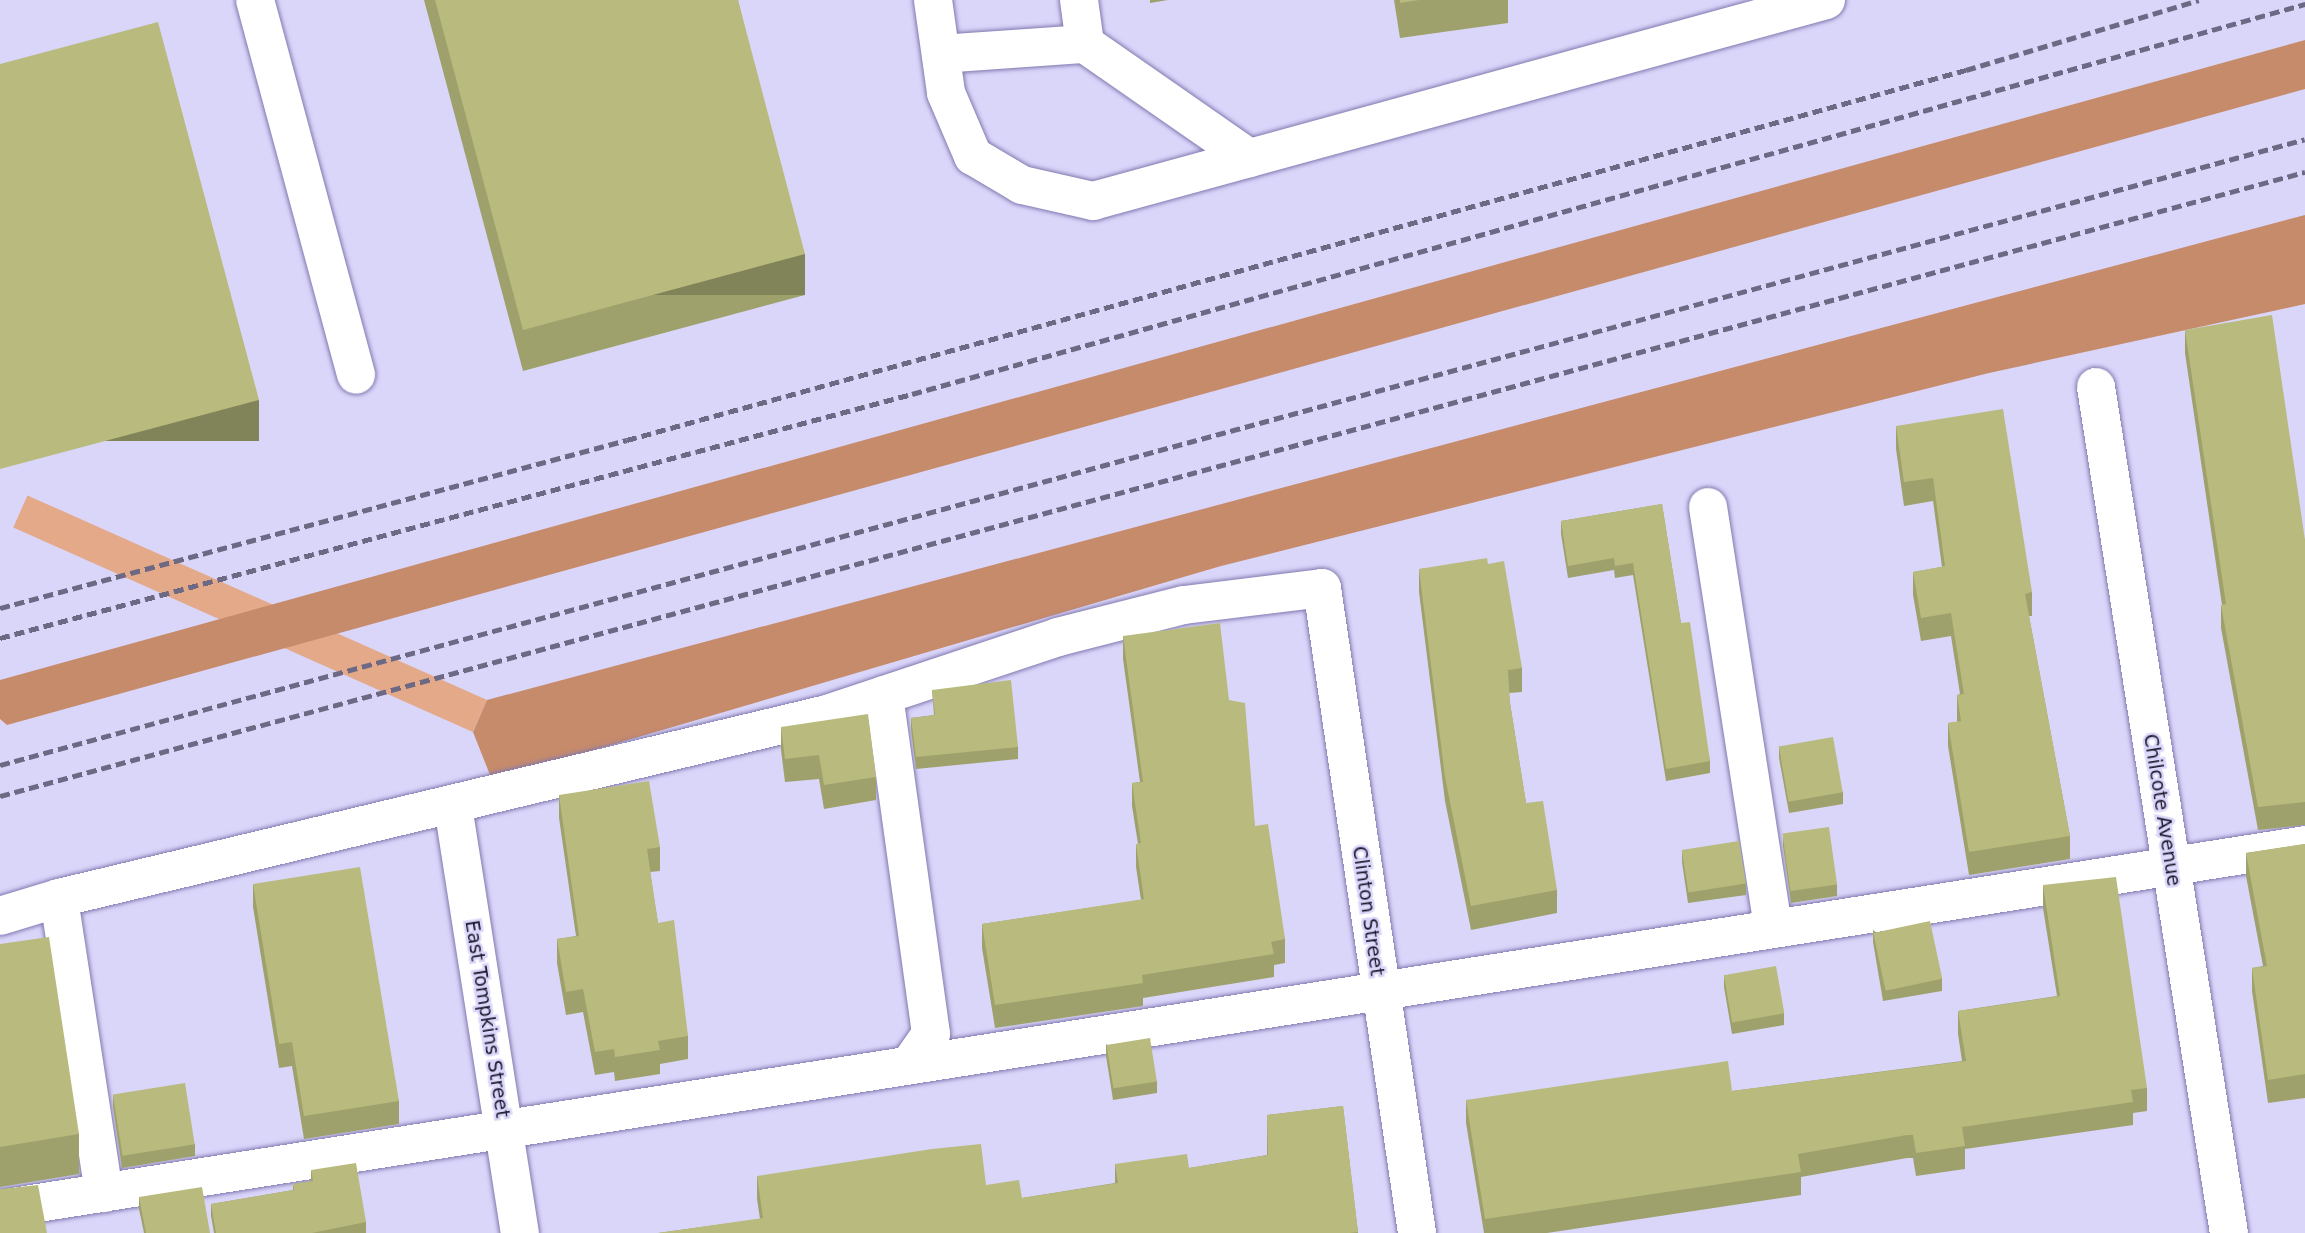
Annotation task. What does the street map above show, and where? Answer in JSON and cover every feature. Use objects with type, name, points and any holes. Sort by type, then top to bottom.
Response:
[{"type":"street","points":[[255,0],[356,375]]},
{"type":"street","points":[[933,0],[946,93],[973,156],[1022,185],[1093,201],[1826,0]]},
{"type":"street","points":[[1079,0],[1085,44]]},
{"type":"street","points":[[941,54],[1085,44],[1249,158]]},
{"type":"street","name":"Chilcote Avenue","points":[[2096,387],[2229,1233]]},
{"type":"street","points":[[1707,507],[1773,927]]},
{"type":"street","name":"Clinton Street","points":[[884,695],[1058,636],[1184,605],[1321,587],[1379,988],[1418,1233]]},
{"type":"street","points":[[0,916],[59,898],[453,806],[827,714],[884,695],[931,1034],[909,1065]]},
{"type":"street","name":"East Tompkins Street","points":[[453,806],[520,1233]]},
{"type":"street","points":[[0,1209],[504,1131],[1379,988],[2305,845]]},
{"type":"street","points":[[59,898],[104,1193]]},
{"type":"shaded area","points":[[2305,40],[2305,89],[7,725],[0,719],[0,680]]},
{"type":"shaded area","points":[[2305,215],[2305,304],[1989,373],[1221,566],[492,780],[473,732],[487,700]]},
{"type":"shaded area","points":[[27,495],[487,700],[473,732],[13,527]]},
{"type":"building","points":[[435,0],[738,0],[805,254],[523,330]]},
{"type":"building","points":[[158,22],[259,400],[0,469],[0,64]]},
{"type":"building","points":[[2272,315],[2305,540],[2305,802],[2258,807],[2221,605],[2226,604],[2185,330]]},
{"type":"building","points":[[2003,409],[2032,592],[2025,594],[2070,836],[1969,852],[1948,723],[1961,721],[1957,695],[1964,694],[1951,613],[1921,618],[1913,572],[1945,566],[1933,478],[1904,482],[1896,426]]},
{"type":"building","points":[[1662,504],[1681,623],[1690,622],[1710,761],[1666,769],[1633,563],[1615,566],[1614,558],[1568,566],[1561,521]]},
{"type":"building","points":[[1487,558],[1488,564],[1504,561],[1522,668],[1508,670],[1510,703],[1526,803],[1543,801],[1557,890],[1471,906],[1445,777],[1419,569]]},
{"type":"building","points":[[1220,623],[1229,700],[1245,703],[1255,826],[1268,824],[1285,939],[1271,942],[1274,954],[1142,975],[1143,983],[995,1005],[982,924],[1144,899],[1136,844],[1141,843],[1132,783],[1143,782],[1123,636]]},
{"type":"building","points":[[1011,680],[1018,747],[916,757],[911,718],[935,715],[932,690]]},
{"type":"building","points":[[868,714],[876,777],[824,785],[819,755],[785,759],[781,727]]},
{"type":"building","points":[[1833,737],[1843,792],[1789,802],[1779,747]]},
{"type":"building","points":[[649,781],[660,847],[647,849],[658,923],[674,920],[688,1036],[658,1041],[660,1050],[615,1057],[614,1049],[595,1052],[583,989],[566,992],[557,939],[579,936],[559,795]]},
{"type":"building","points":[[1829,827],[1837,884],[1791,891],[1782,834]]},
{"type":"building","points":[[1739,841],[1746,883],[1688,893],[1682,850]]},
{"type":"building","points":[[2305,844],[2305,1074],[2268,1080],[2252,968],[2267,966],[2246,853]]},
{"type":"building","points":[[360,867],[399,1101],[304,1116],[292,1042],[279,1044],[253,884]]},
{"type":"building","points":[[2116,877],[2147,1088],[2131,1090],[2133,1102],[1962,1127],[1965,1146],[1916,1153],[1913,1135],[1907,1135],[1798,1154],[1801,1172],[1485,1219],[1466,1100],[1728,1061],[1732,1091],[1966,1061],[1958,1011],[2060,996],[2043,885]]},
{"type":"building","points":[[1930,921],[1942,979],[1886,991],[1873,933]]},
{"type":"building","points":[[49,937],[79,1134],[0,1147],[0,944]]},
{"type":"building","points":[[1776,966],[1784,1013],[1732,1022],[1724,975]]},
{"type":"building","points":[[1150,1038],[1157,1081],[1113,1088],[1107,1045]]},
{"type":"building","points":[[185,1083],[195,1144],[123,1156],[113,1094]]},
{"type":"building","points":[[1343,1106],[1358,1232],[658,1233],[763,1218],[757,1176],[981,1144],[986,1185],[1019,1180],[1022,1198],[1118,1183],[1115,1164],[1187,1154],[1189,1168],[1268,1155],[1267,1115]]},
{"type":"building","points":[[356,1163],[366,1222],[312,1233],[216,1233],[211,1204],[294,1190],[293,1184],[313,1181],[311,1170]]},
{"type":"building","points":[[38,1185],[47,1233],[0,1233],[0,1189]]},
{"type":"building","points":[[202,1187],[210,1233],[146,1233],[139,1197]]},
{"type":"railway","points":[[0,608],[627,440],[1966,70],[2199,0]]},
{"type":"railway","points":[[0,638],[912,394],[2305,4]]},
{"type":"railway","points":[[0,765],[2305,139]]},
{"type":"railway","points":[[0,796],[2305,172]]}]
